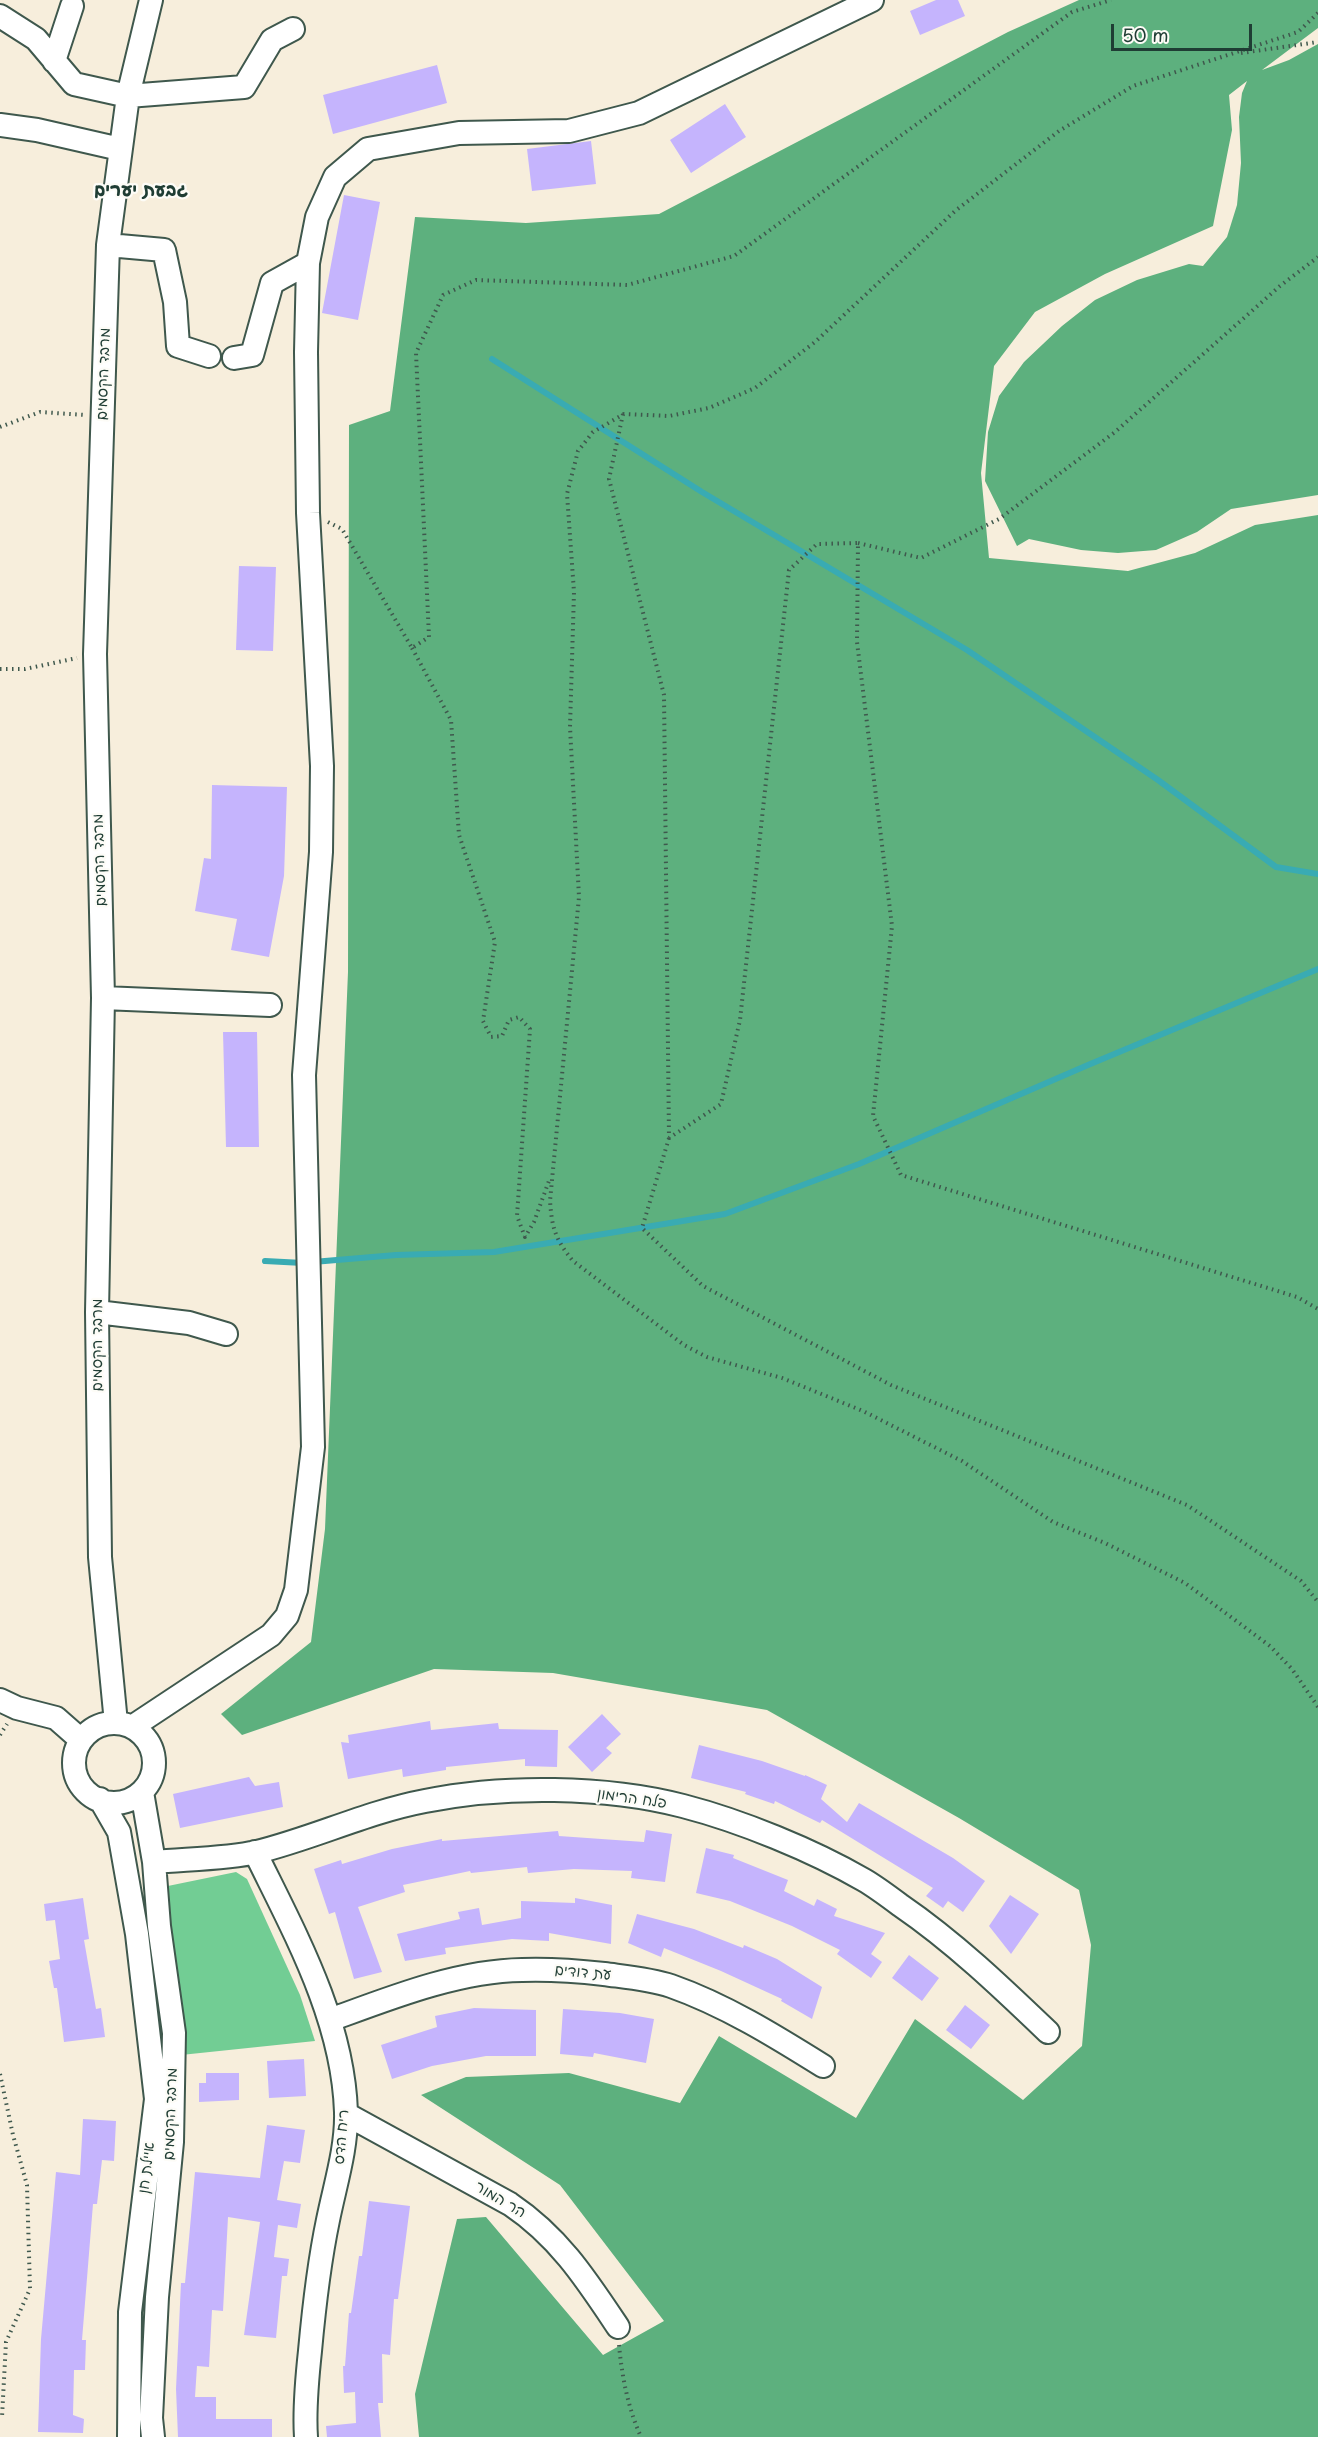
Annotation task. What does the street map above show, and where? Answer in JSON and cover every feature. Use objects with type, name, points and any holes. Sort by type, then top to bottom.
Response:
[{"type":"street","name":"מרבד הקסמים","points":[[124,1725],[100,1557],[97,1312],[103,998],[95,654],[108,244],[128,96],[151,0]]},
{"type":"street","points":[[124,1725],[271,1635],[287,1616],[296,1590],[313,1447],[304,1075],[321,852],[322,766],[308,513],[306,352],[308,263],[317,217],[335,177],[368,149],[459,133],[568,131],[639,113],[872,0]]},
{"type":"street","points":[[54,61],[72,6]]},
{"type":"street","points":[[0,16],[36,39],[74,84],[128,96],[244,87],[272,40],[293,29]]},
{"type":"street","points":[[0,124],[120,149]]},
{"type":"street","points":[[108,244],[164,250],[175,302],[178,346],[209,356]]},
{"type":"street","points":[[234,358],[252,355],[272,283],[308,263]]},
{"type":"street","points":[[103,998],[270,1005]]},
{"type":"street","points":[[97,1312],[189,1323],[226,1334]]},
{"type":"street","points":[[0,1700],[17,1708],[56,1718],[81,1740]]},
{"type":"street","points":[[102,1724],[124,1725],[143,1735],[154,1758],[153,1772],[142,1792],[128,1800],[114,1803],[89,1794],[80,1784],[74,1767],[75,1753],[81,1740],[89,1731],[102,1724]]},
{"type":"street","name":"פלח הרימון","points":[[154,1862],[255,1852],[381,1812],[464,1794],[515,1791],[574,1792],[632,1797],[683,1806],[737,1823],[806,1851],[865,1880],[958,1949],[1048,2032]]},
{"type":"street","name":"מרבד הקסמים","points":[[142,1792],[154,1862],[159,1926],[174,2032],[172,2142],[156,2297],[151,2418],[153,2437]]},
{"type":"street","name":"איילת חן","points":[[100,1799],[119,1832],[137,1934],[156,2099],[130,2312],[129,2437]]},
{"type":"street","name":"ריח הדס","points":[[255,1852],[299,1943],[330,2020],[341,2059],[346,2114],[342,2156],[326,2231],[315,2301],[307,2378],[306,2437]]},
{"type":"street","name":"עת דודים","points":[[330,2020],[428,1987],[475,1976],[520,1970],[577,1971],[631,1977],[669,1986],[755,2025],[823,2066]]},
{"type":"street","name":"הר המור","points":[[346,2114],[510,2204],[534,2220],[577,2266],[618,2327]]},
{"type":"path","points":[[412,648],[429,637],[416,353],[443,295],[476,280],[627,285],[734,256],[1072,12],[1111,0]]},
{"type":"path","points":[[1318,13],[1298,32],[1133,86],[1059,130],[954,211],[815,342],[755,388],[709,408],[669,416],[624,414],[593,432],[578,451],[567,494],[574,592],[570,727],[579,897],[552,1173],[551,1225],[560,1245],[573,1261],[684,1346],[707,1357],[782,1378],[863,1411],[962,1461],[1053,1522],[1106,1543],[1185,1583],[1270,1646],[1292,1669],[1318,1707]]},
{"type":"path","points":[[1232,54],[1318,42]]},
{"type":"path","points":[[669,1138],[721,1104],[740,1020],[789,570],[817,544],[858,543],[921,558],[999,519],[1115,432],[1280,286],[1318,257]]},
{"type":"path","points":[[0,427],[40,411],[103,416]]},
{"type":"path","points":[[624,414],[609,479],[664,695],[669,1138],[642,1228],[703,1286],[891,1385],[1187,1505],[1301,1581],[1318,1602]]},
{"type":"path","points":[[308,513],[342,529],[452,720],[459,835],[495,942],[483,1021],[490,1037],[502,1036],[509,1020],[519,1017],[530,1029],[517,1216],[525,1237],[534,1222],[552,1173]]},
{"type":"path","points":[[858,543],[857,642],[892,926],[873,1116],[901,1175],[1297,1297],[1318,1309]]},
{"type":"path","points":[[0,669],[25,669],[95,654]]},
{"type":"path","points":[[0,2074],[27,2185],[30,2279],[30,2289],[6,2343],[2,2417]]},
{"type":"path","points":[[618,2327],[622,2375],[634,2421],[641,2437]]},
{"type":"green space","points":[[1079,0],[1318,0],[1318,28],[1262,70],[1289,60],[1318,44],[1318,495],[1231,509],[1197,532],[1156,550],[1118,553],[1081,550],[1029,539],[1017,546],[985,481],[988,432],[999,396],[1024,362],[1062,326],[1095,300],[1137,280],[1189,264],[1203,266],[1227,237],[1237,205],[1241,163],[1239,117],[1242,93],[1247,81],[1229,95],[1232,130],[1213,226],[1105,274],[1035,312],[994,366],[981,473],[989,558],[1128,571],[1195,553],[1255,525],[1318,515],[1318,2437],[419,2437],[415,2394],[457,2219],[486,2217],[603,2355],[664,2321],[560,2185],[421,2095],[466,2077],[569,2073],[680,2103],[719,2036],[856,2118],[915,2019],[1023,2100],[1082,2046],[1091,1945],[1079,1890],[959,1818],[767,1710],[553,1673],[434,1669],[242,1735],[221,1714],[311,1642],[325,1529],[348,972],[349,425],[390,411],[415,217],[526,223],[659,214],[1008,32]]},
{"type":"green space","points":[[236,1872],[247,1879],[300,1995],[315,2041],[181,2055],[163,1887]]},
{"type":"building","points":[[936,0],[958,0],[965,16],[920,35],[910,11]]},
{"type":"building","points":[[437,65],[447,103],[333,134],[323,95]]},
{"type":"building","points":[[725,104],[746,137],[691,173],[670,140]]},
{"type":"building","points":[[591,141],[596,184],[532,191],[527,149]]},
{"type":"building","points":[[344,195],[380,202],[358,320],[322,313]]},
{"type":"building","points":[[239,566],[276,567],[273,651],[236,650]]},
{"type":"building","points":[[212,785],[287,787],[284,876],[269,957],[231,950],[237,919],[195,911],[204,858],[211,859]]},
{"type":"building","points":[[223,1032],[257,1032],[259,1147],[226,1147]]},
{"type":"building","points":[[602,1714],[621,1734],[606,1748],[612,1753],[592,1772],[568,1747]]},
{"type":"building","points":[[430,1721],[431,1730],[498,1723],[499,1729],[558,1730],[557,1767],[525,1766],[525,1759],[446,1767],[446,1770],[403,1777],[402,1769],[348,1779],[341,1742],[349,1743],[348,1735]]},
{"type":"building","points":[[699,1745],[762,1761],[827,1785],[821,1799],[847,1822],[859,1803],[953,1858],[985,1881],[963,1912],[948,1901],[943,1908],[926,1896],[933,1888],[822,1820],[820,1823],[775,1801],[774,1804],[745,1794],[746,1792],[691,1778]]},
{"type":"building","points":[[249,1777],[255,1786],[279,1782],[283,1807],[180,1828],[173,1794]]},
{"type":"building","points":[[646,1830],[672,1834],[665,1882],[631,1878],[632,1871],[574,1869],[528,1873],[527,1867],[471,1873],[470,1871],[403,1885],[405,1892],[358,1907],[382,1972],[354,1979],[335,1912],[329,1914],[314,1869],[341,1860],[342,1864],[392,1849],[442,1839],[442,1841],[558,1831],[559,1836],[644,1842]]},
{"type":"building","points":[[706,1848],[734,1855],[733,1858],[788,1880],[784,1891],[814,1906],[817,1899],[837,1909],[834,1916],[885,1933],[871,1954],[882,1962],[871,1978],[837,1954],[840,1950],[792,1926],[730,1901],[696,1893]]},
{"type":"building","points":[[1010,1895],[1039,1914],[1011,1954],[989,1926]]},
{"type":"building","points":[[83,1898],[89,1939],[84,1940],[96,2009],[101,2008],[105,2037],[64,2042],[57,1988],[54,1988],[49,1961],[60,1959],[55,1920],[46,1921],[44,1904]]},
{"type":"building","points":[[575,1898],[612,1905],[611,1944],[549,1933],[549,1941],[512,1939],[445,1948],[446,1954],[405,1961],[397,1934],[460,1919],[458,1912],[479,1908],[482,1925],[521,1918],[521,1901],[575,1903]]},
{"type":"building","points":[[637,1914],[694,1929],[743,1948],[744,1945],[777,1959],[822,1987],[812,2019],[781,2001],[782,1999],[721,1971],[664,1948],[661,1957],[628,1943]]},
{"type":"building","points":[[909,1955],[939,1978],[922,2001],[892,1978]]},
{"type":"building","points":[[965,2005],[990,2025],[971,2049],[946,2030]]},
{"type":"building","points":[[474,2008],[536,2010],[536,2056],[486,2056],[432,2066],[392,2079],[381,2045],[437,2027],[435,2016]]},
{"type":"building","points":[[563,2009],[620,2013],[654,2019],[646,2063],[594,2053],[593,2057],[560,2054]]},
{"type":"building","points":[[304,2059],[306,2096],[269,2098],[267,2061]]},
{"type":"building","points":[[206,2073],[239,2073],[239,2100],[199,2102],[199,2083],[206,2083]]},
{"type":"building","points":[[83,2119],[116,2121],[114,2161],[102,2160],[97,2204],[93,2204],[82,2340],[86,2340],[85,2370],[74,2370],[73,2415],[84,2419],[83,2433],[38,2432],[41,2339],[56,2172],[80,2175]]},
{"type":"building","points":[[267,2125],[305,2130],[300,2163],[284,2161],[277,2200],[301,2204],[297,2228],[278,2225],[274,2257],[289,2259],[287,2276],[282,2276],[276,2338],[244,2335],[260,2222],[228,2217],[223,2311],[212,2310],[209,2367],[197,2366],[195,2397],[216,2397],[216,2419],[272,2419],[272,2437],[178,2437],[176,2389],[181,2283],[185,2283],[195,2172],[260,2178]]},
{"type":"building","points":[[369,2201],[410,2206],[398,2299],[394,2299],[390,2355],[382,2354],[383,2403],[378,2403],[381,2437],[327,2437],[326,2426],[356,2423],[355,2392],[344,2393],[343,2366],[345,2366],[349,2313],[351,2313],[359,2256],[362,2256]]},
{"type":"waterway","points":[[492,359],[702,492],[967,650],[1158,780],[1276,867],[1318,874]]},
{"type":"waterway","points":[[313,1262],[396,1255],[494,1252],[725,1214],[859,1164],[1318,969]]},
{"type":"waterway","points":[[265,1261],[303,1263]]},
{"type":"district","name":"גבעת יערים","points":[[141,191]]}]
